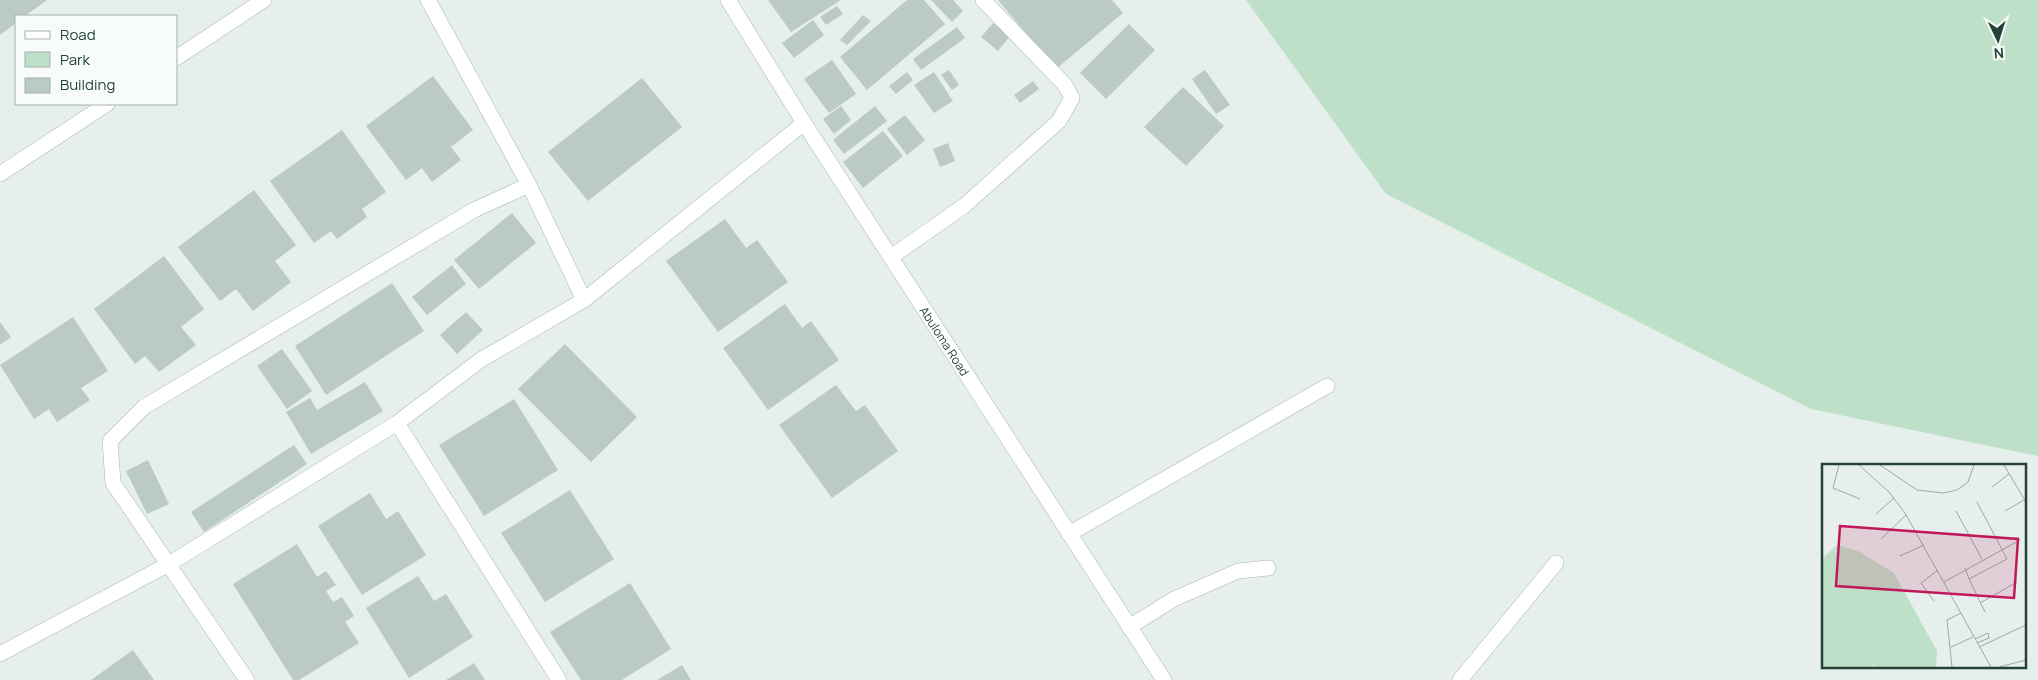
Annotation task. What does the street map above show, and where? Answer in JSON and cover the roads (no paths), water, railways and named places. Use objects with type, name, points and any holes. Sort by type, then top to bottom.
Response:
[{"type":"street","points":[[178,57],[264,0]]},
{"type":"street","points":[[428,0],[529,185],[584,300]]},
{"type":"street","name":"Abuloma Road","points":[[728,0],[804,123],[1164,680]]},
{"type":"street","points":[[891,258],[964,206],[1059,121],[1072,98],[1066,85],[983,0]]},
{"type":"street","points":[[0,174],[105,105]]},
{"type":"street","points":[[0,654],[169,564],[397,423],[482,360],[584,300],[804,123]]},
{"type":"street","points":[[246,680],[114,483],[110,441],[144,407],[474,210],[529,185]]},
{"type":"street","points":[[1069,534],[1327,386]]},
{"type":"street","points":[[397,423],[559,680]]},
{"type":"street","points":[[1460,680],[1556,563]]},
{"type":"street","points":[[1129,627],[1174,599],[1238,570],[1268,568]]}]
